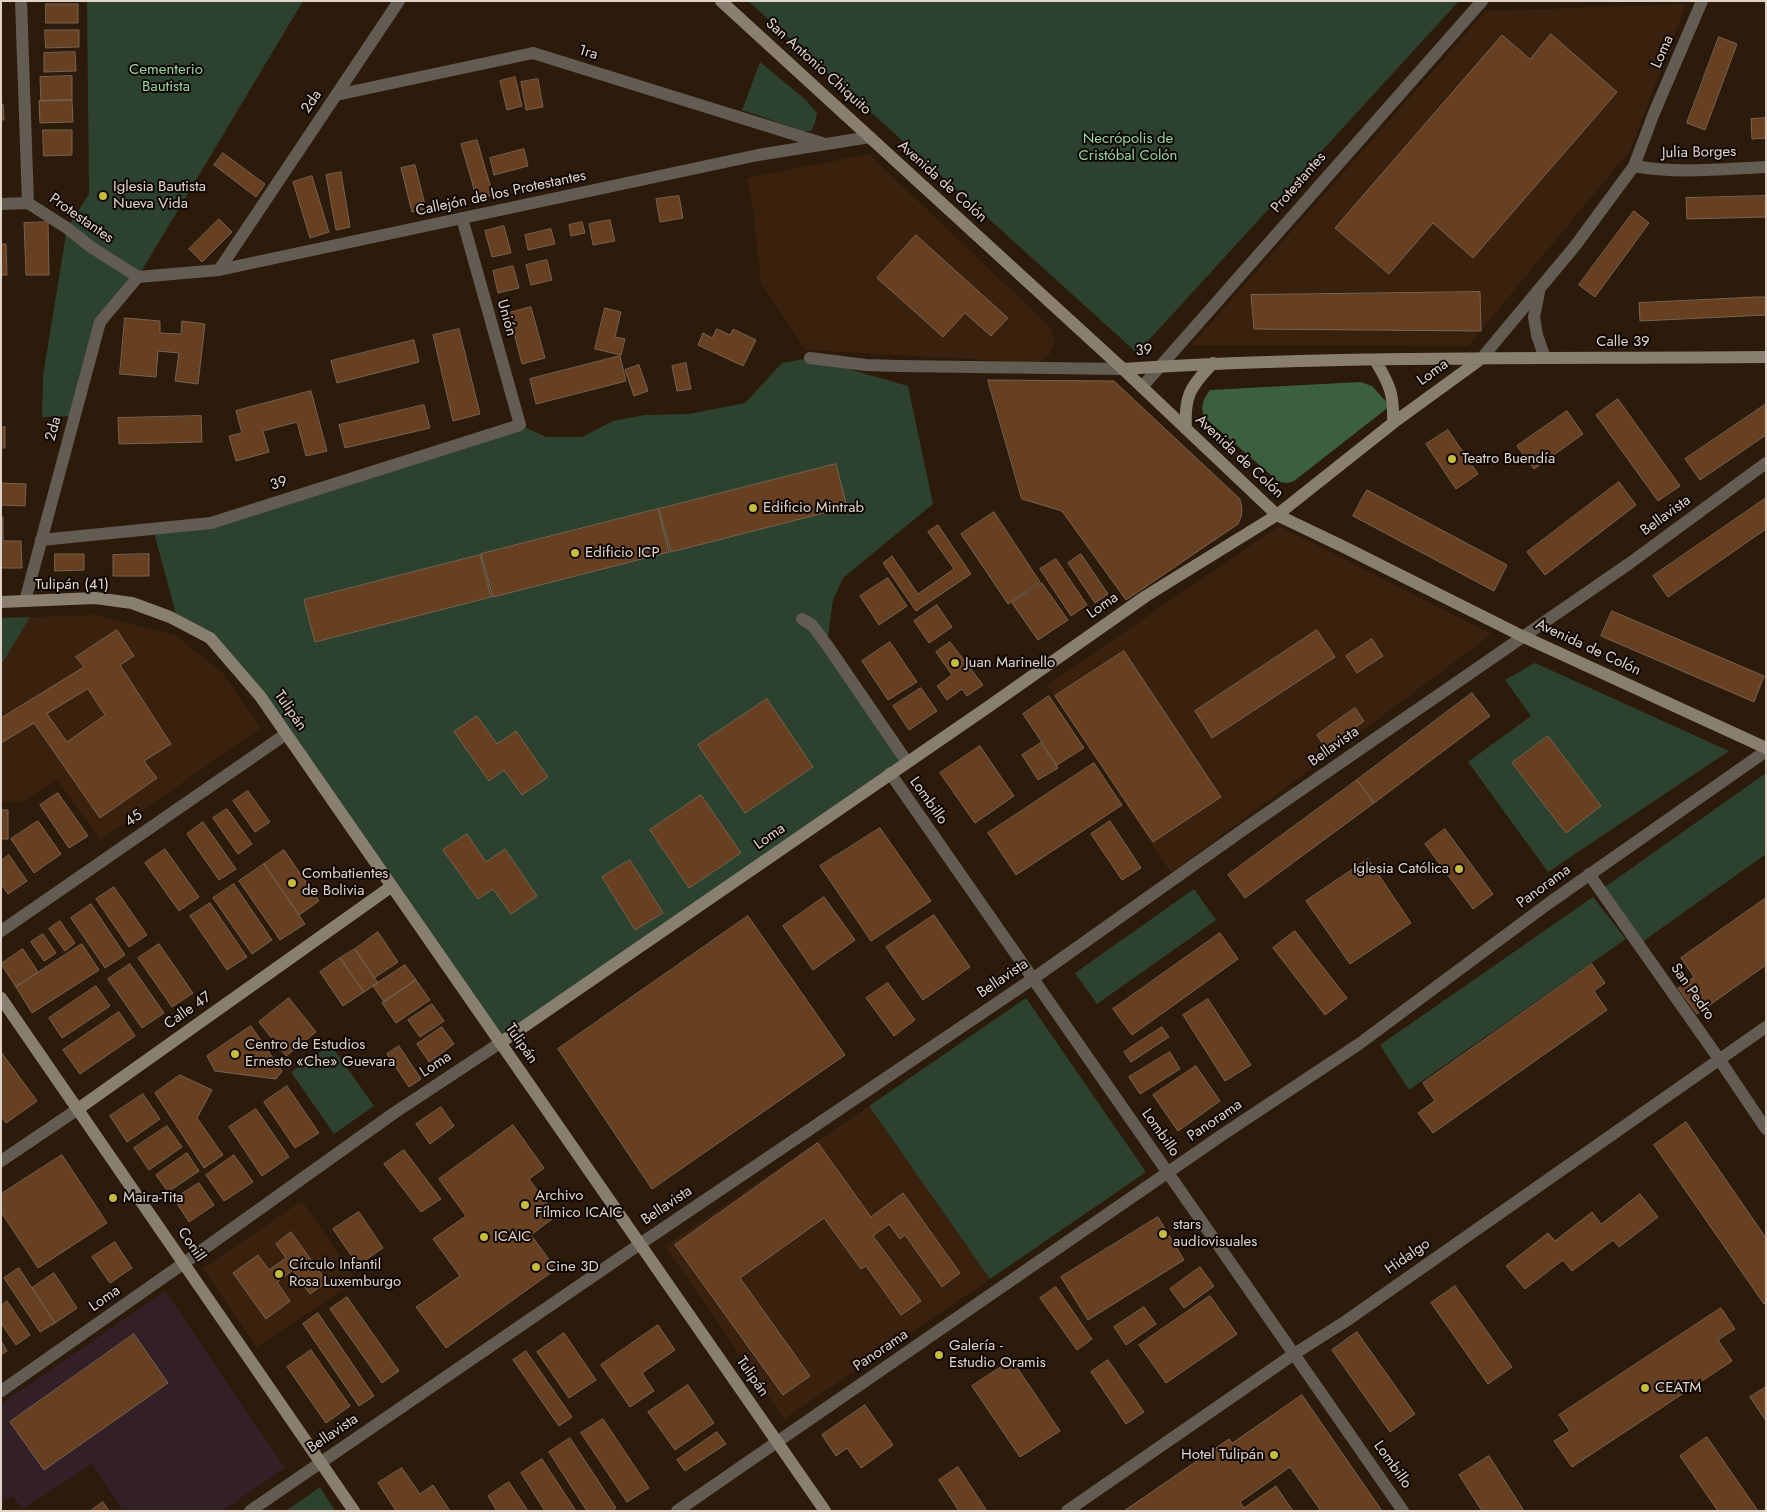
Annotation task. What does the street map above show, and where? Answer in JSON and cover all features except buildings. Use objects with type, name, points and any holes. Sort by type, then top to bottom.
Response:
[{"type":"street","points":[[20,1],[28,203]]},
{"type":"street","name":"2da","points":[[219,270],[399,1]]},
{"type":"street","name":"San Antonio Chiquito","points":[[721,1],[870,137]]},
{"type":"street","name":"Protestantes","points":[[1142,387],[1482,1]]},
{"type":"street","name":"Loma","points":[[1,1391],[394,1113],[500,1043],[1146,596],[1277,516],[1392,423],[1481,359],[1576,246],[1634,166],[1654,113],[1702,1]]},
{"type":"street","name":"1ra","points":[[336,95],[533,53],[824,144]]},
{"type":"street","name":"Callejón de los Protestantes","points":[[138,277],[219,270],[758,155],[870,137]]},
{"type":"street","name":"Avenida de Colón","points":[[870,137],[1123,369],[1277,516],[1346,548],[1522,636],[1766,750]]},
{"type":"street","name":"Julia Borges","points":[[1634,166],[1654,170],[1766,167]]},
{"type":"street","name":"Protestantes","points":[[1,204],[28,203],[138,277]]},
{"type":"street","name":"Unión","points":[[462,218],[520,425]]},
{"type":"street","name":"2da","points":[[25,601],[100,322],[138,277]]},
{"type":"street","name":"Loma","points":[[1540,290],[1534,317],[1537,336],[1545,358]]},
{"type":"street","name":"Calle 39","points":[[1481,359],[1766,357]]},
{"type":"street","name":"39","points":[[810,358],[866,365],[1123,369],[1213,363],[1481,359]]},
{"type":"street","points":[[1375,360],[1389,385],[1394,402],[1392,423]]},
{"type":"street","points":[[1186,429],[1185,411],[1187,397],[1195,381],[1213,363]]},
{"type":"street","name":"39","points":[[41,540],[212,522],[520,425]]},
{"type":"street","name":"Bellavista","points":[[250,1511],[640,1244],[1034,978],[1522,636],[1630,563],[1766,464]]},
{"type":"street","name":"Tulipán (41)","points":[[1,602],[96,598],[132,603],[170,617]]},
{"type":"street","name":"Tulipán","points":[[170,617],[210,638],[260,696],[825,1511]]},
{"type":"street","name":"Lombillo","points":[[802,619],[812,625],[827,645],[907,762]]},
{"type":"street","name":"45","points":[[1,931],[286,734]]},
{"type":"street","name":"Panorama","points":[[677,1511],[1359,1044],[1589,874],[1766,750]]},
{"type":"street","name":"Lombillo","points":[[890,774],[1034,978],[1403,1511]]},
{"type":"street","name":"San Pedro","points":[[1589,874],[1766,1129]]},
{"type":"street","name":"Calle 47","points":[[1,1161],[78,1109],[392,886]]},
{"type":"street","name":"Conill","points":[[1,998],[354,1511]]},
{"type":"street","name":"Hidalgo","points":[[1067,1511],[1294,1354],[1346,1321],[1766,1027]]},
{"type":"shaded area","points":[[1686,4],[1631,149],[1468,346],[1191,345],[1486,11]]},
{"type":"shaded area","points":[[869,154],[1050,327],[1055,341],[1050,354],[1039,363],[805,350],[761,284],[753,208],[747,178]]},
{"type":"shaded area","points":[[1279,526],[1492,634],[1171,873],[1047,685]]},
{"type":"shaded area","points":[[95,615],[175,635],[222,672],[261,728],[100,840],[57,779],[23,802],[1,802],[1,618]]},
{"type":"shaded area","points":[[869,1106],[990,1279],[784,1419],[665,1246]]},
{"type":"shaded area","name":"Círculo Infantil Rosa Luxemburgo","points":[[302,1201],[356,1280],[257,1348],[203,1268]]},
{"type":"shaded area","points":[[165,1291],[285,1468],[222,1511],[123,1511],[92,1464],[23,1509],[12,1496],[1,1502],[1,1404]]},
{"type":"green space","name":"Cementerio Bautista","points":[[87,1],[303,1],[138,277],[100,322],[74,416],[42,417],[43,376],[67,228],[89,194]]},
{"type":"green space","name":"Necrópolis de Cristóbal Colón","points":[[748,1],[1459,1],[1137,353]]},
{"type":"green space","points":[[760,62],[806,100],[817,113],[811,131],[803,131],[742,110]]},
{"type":"green space","points":[[810,358],[908,386],[933,504],[843,578],[833,600],[827,645],[907,762],[500,1043],[260,696],[210,638],[178,622],[153,529],[211,523],[520,425],[546,437],[582,437],[613,421],[645,415],[689,414],[745,403],[782,363]]},
{"type":"green space","points":[[1360,382],[1372,386],[1390,406],[1294,481],[1287,483],[1279,482],[1204,417],[1202,410],[1203,403],[1210,390]]},
{"type":"green space","points":[[30,617],[1,665],[1,618]]},
{"type":"green space","points":[[1535,663],[1729,751],[1548,872],[1468,762],[1531,716],[1505,680]]},
{"type":"green space","points":[[1766,773],[1766,854],[1642,942],[1605,887]]},
{"type":"green space","points":[[1194,889],[1216,920],[1097,1004],[1075,973]]},
{"type":"green space","points":[[1593,897],[1626,939],[1409,1090],[1380,1045]]},
{"type":"green space","points":[[1026,998],[1146,1172],[990,1279],[869,1106]]},
{"type":"green space","points":[[331,1045],[374,1106],[334,1134],[291,1072]]},
{"type":"green space","points":[[320,1487],[335,1511],[286,1511]]},
{"type":"place","name":"Iglesia Bautista Nueva Vida","points":[[103,196]]},
{"type":"place","name":"Teatro Buendía","points":[[1452,459]]},
{"type":"place","name":"Edificio Mintrab","points":[[753,508]]},
{"type":"place","name":"Edificio ICP","points":[[575,553]]},
{"type":"place","name":"Juan Marinello","points":[[955,663]]},
{"type":"place","name":"Iglesia Católica","points":[[1459,869]]},
{"type":"place","name":"Combatientes de Bolivia","points":[[292,883]]},
{"type":"place","name":"Centro de Estudios Ernesto «Che» Guevara","points":[[235,1054]]},
{"type":"place","name":"Maira-Tita","points":[[113,1198]]},
{"type":"place","name":"Archivo Fílmico ICAIC","points":[[525,1205]]},
{"type":"place","name":"stars audiovisuales","points":[[1163,1234]]},
{"type":"place","name":"ICAIC","points":[[484,1237]]},
{"type":"place","name":"Cine 3D","points":[[536,1267]]},
{"type":"place","name":"Círculo Infantil Rosa Luxemburgo","points":[[279,1274]]},
{"type":"place","name":"Galería - Estudio Oramis","points":[[939,1355]]},
{"type":"place","name":"CEATM","points":[[1645,1388]]},
{"type":"place","name":"Hotel Tulipán","points":[[1274,1455]]}]
